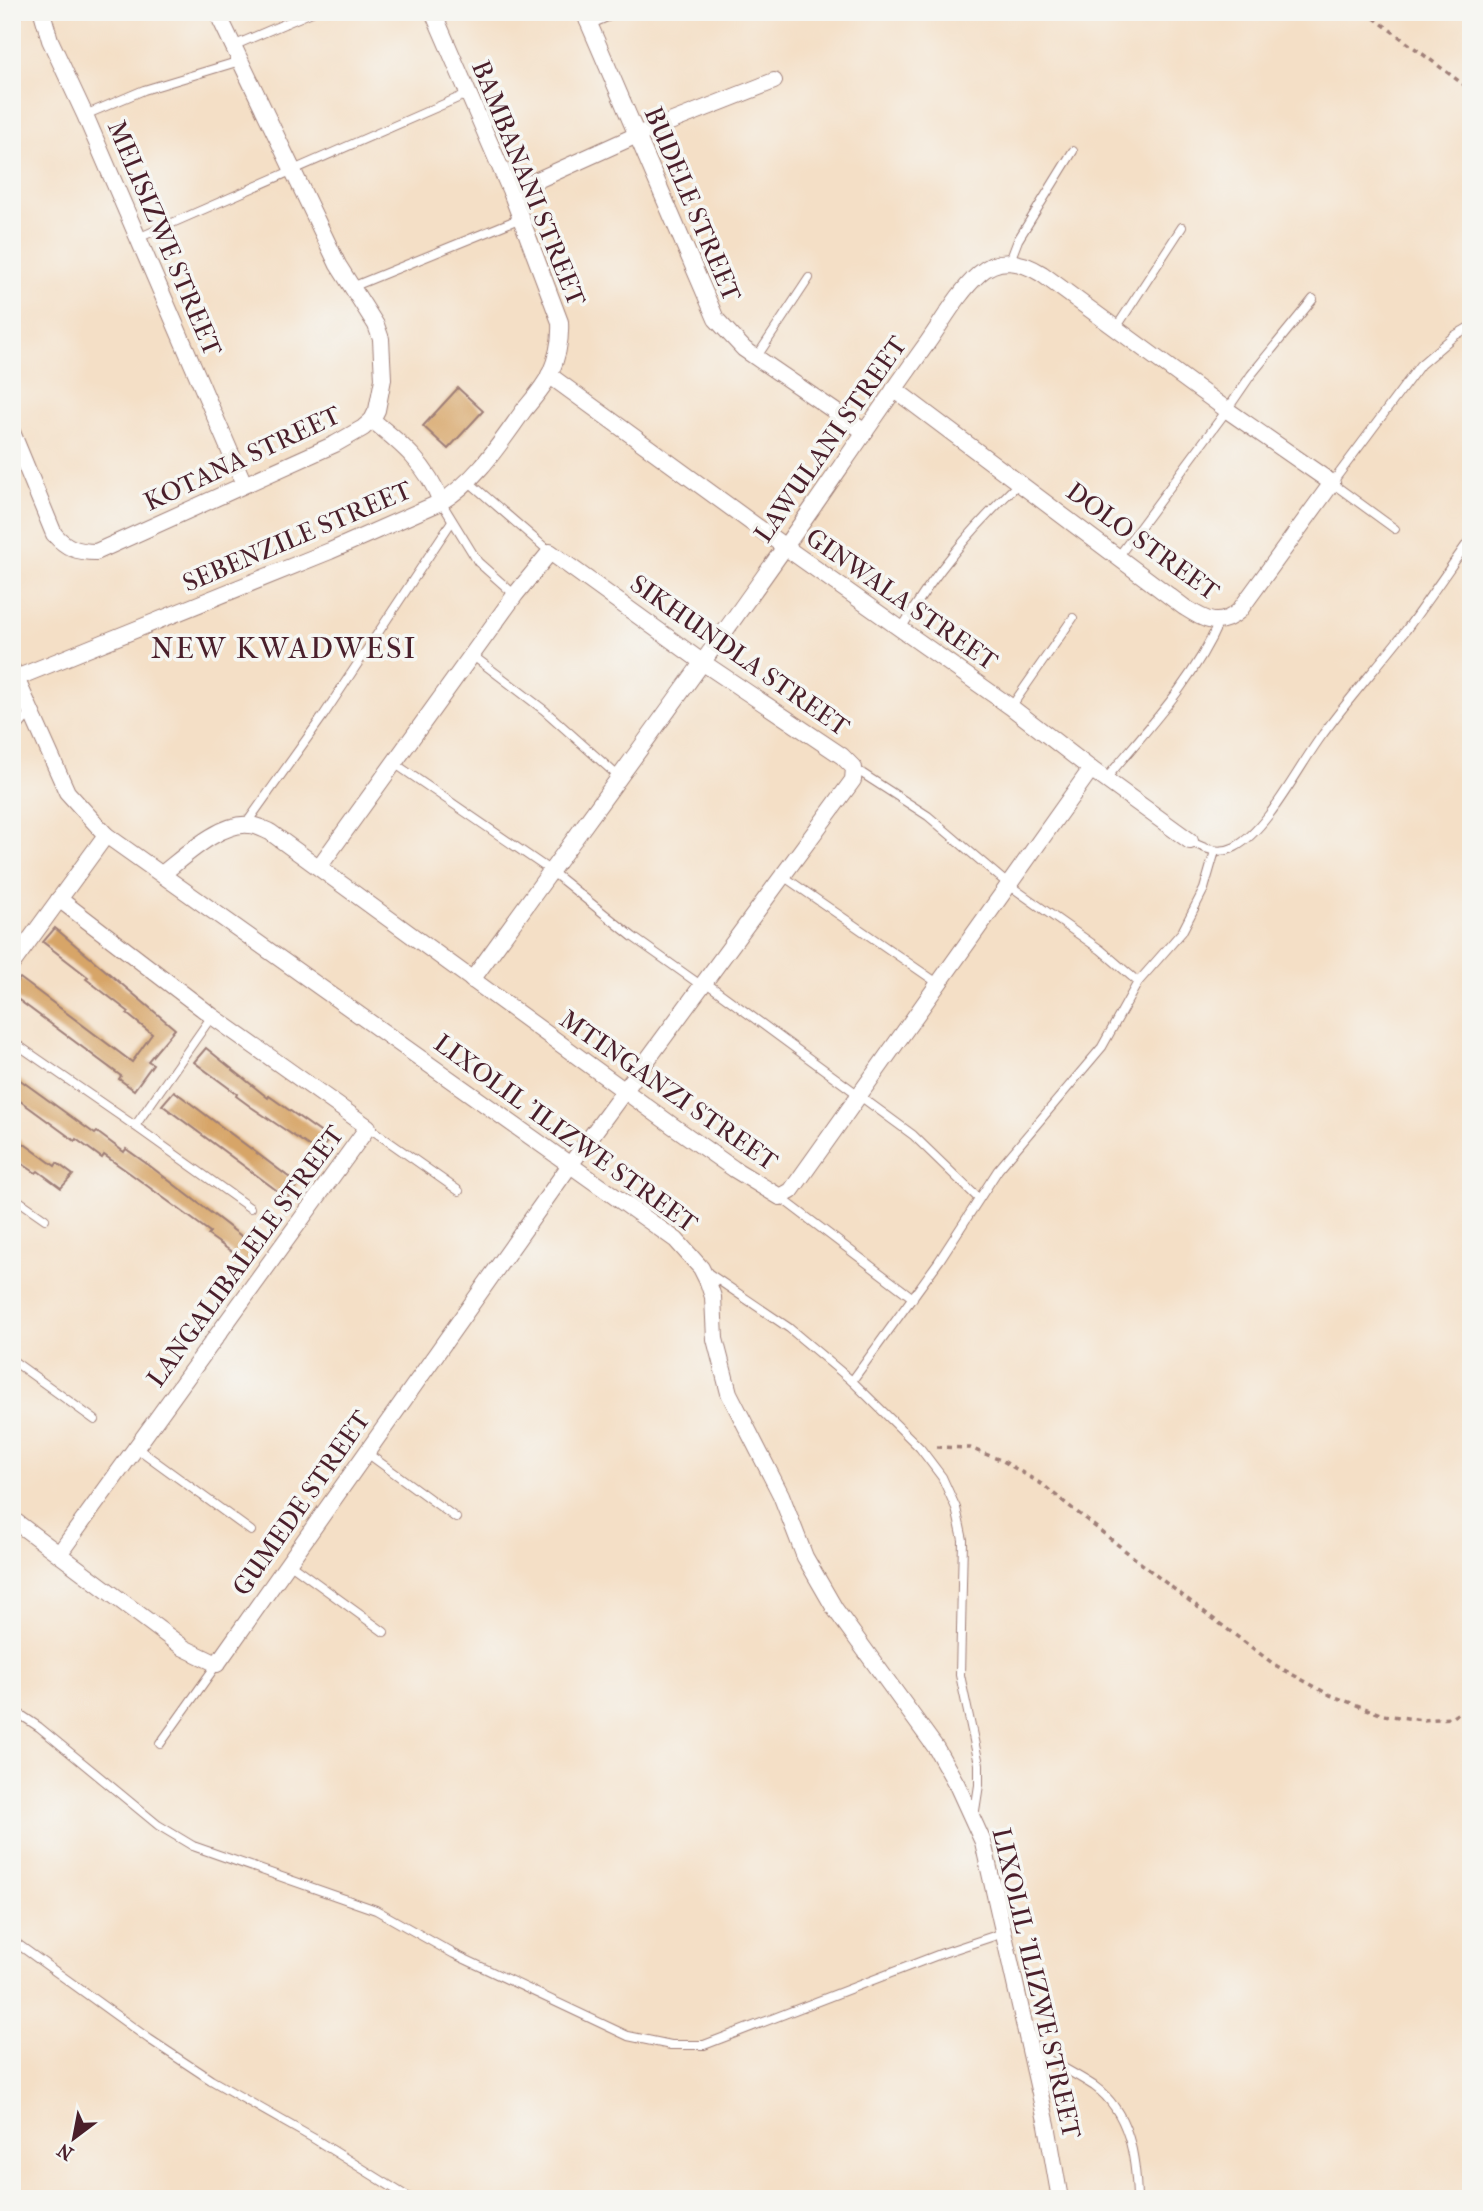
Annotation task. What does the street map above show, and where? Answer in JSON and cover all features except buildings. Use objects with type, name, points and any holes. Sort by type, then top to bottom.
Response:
[{"type":"street","name":"MELISIZWE STREET","points":[[42,12],[50,40],[244,484]]},
{"type":"street","name":"KOTANA STREET","points":[[12,432],[54,534],[62,544],[72,550],[96,552],[335,444],[372,420],[381,397],[384,361],[382,339],[366,308],[351,288],[217,12]]},
{"type":"street","name":"BAMBANANI STREET","points":[[433,12],[511,192],[560,322],[560,339],[549,375]]},
{"type":"street","points":[[586,17],[609,12]]},
{"type":"street","name":"BUDELE STREET","points":[[586,17],[712,312],[730,336],[756,358],[865,432]]},
{"type":"street","points":[[511,192],[637,135],[774,81]]},
{"type":"street","points":[[1010,261],[1027,265],[1042,274],[1227,410],[1332,483]]},
{"type":"street","name":"LAWULANI STREET","points":[[472,980],[785,547],[970,284],[988,267],[998,262],[1010,261]]},
{"type":"street","name":"SEBENZILE STREET","points":[[14,673],[330,551],[441,502],[468,481],[498,446],[549,375]]},
{"type":"street","name":"GINWALA STREET","points":[[549,375],[1011,707],[1105,780],[1190,841]]},
{"type":"street","name":"DOLO STREET","points":[[894,389],[1184,607],[1205,619],[1226,621],[1240,611],[1332,483]]},
{"type":"street","points":[[372,420],[427,472],[441,502]]},
{"type":"street","points":[[319,867],[515,595],[550,552]]},
{"type":"street","name":"SIKHUNDLA STREET","points":[[550,552],[702,662],[842,756],[854,768],[853,780],[570,1165]]},
{"type":"street","name":"LIXOLIL 'ILIZWE STREET","points":[[14,673],[66,792],[106,835],[676,1240],[701,1268],[713,1297],[715,1339],[729,1393],[780,1495],[806,1558],[835,1609],[936,1748],[974,1820],[988,1857],[1047,2125],[1060,2199]]},
{"type":"street","name":"MTINGANZI STREET","points":[[246,824],[270,832],[625,1092],[734,1169],[780,1197],[791,1191],[1091,769]]},
{"type":"street","points":[[162,874],[211,836],[246,824]]},
{"type":"street","points":[[12,964],[106,835]]},
{"type":"street","name":"LANGALIBALELE STREET","points":[[59,899],[212,1016],[368,1127],[59,1554]]},
{"type":"street","name":"GUMEDE STREET","points":[[217,1664],[570,1165]]},
{"type":"street","points":[[12,1519],[184,1648],[217,1664]]},
{"type":"lane","points":[[12,14],[22,12]]},
{"type":"lane","points":[[233,46],[312,12]]},
{"type":"lane","points":[[85,115],[153,87],[240,61]]},
{"type":"lane","points":[[138,238],[467,93]]},
{"type":"lane","points":[[1010,261],[1018,240],[1073,151]]},
{"type":"lane","points":[[351,288],[521,218]]},
{"type":"lane","points":[[1116,328],[1182,227]]},
{"type":"lane","points":[[756,358],[809,278]]},
{"type":"lane","points":[[1118,557],[1251,375],[1313,299]]},
{"type":"lane","points":[[1395,529],[1332,483],[1420,365],[1454,336],[1471,326]]},
{"type":"lane","points":[[468,481],[550,552]]},
{"type":"lane","points":[[901,629],[920,596],[954,551],[1020,482]]},
{"type":"lane","points":[[441,502],[478,562],[515,595]]},
{"type":"lane","points":[[246,824],[323,716],[452,521]]},
{"type":"lane","points":[[1190,841],[1203,849],[1215,851],[1234,848],[1243,842],[1266,817],[1322,735],[1406,630],[1471,538]]},
{"type":"lane","points":[[1011,707],[1073,618]]},
{"type":"lane","points":[[1105,780],[1189,677],[1210,643],[1219,622]]},
{"type":"lane","points":[[472,655],[544,710],[619,777]]},
{"type":"lane","points":[[12,734],[31,712]]},
{"type":"lane","points":[[394,763],[551,871],[634,937],[860,1095],[932,1151],[978,1198]]},
{"type":"lane","points":[[854,768],[928,816],[1009,885],[1101,950],[1138,982]]},
{"type":"lane","points":[[852,1381],[939,1261],[978,1198],[1010,1154],[1101,1047],[1138,982],[1177,939],[1191,918],[1204,889],[1215,851]]},
{"type":"lane","points":[[783,876],[939,984]]},
{"type":"lane","points":[[135,1126],[212,1016]]},
{"type":"lane","points":[[12,1041],[250,1208]]},
{"type":"lane","points":[[368,1127],[460,1191]]},
{"type":"lane","points":[[12,1196],[45,1219]]},
{"type":"lane","points":[[780,1197],[913,1298]]},
{"type":"lane","points":[[701,1268],[789,1328],[852,1381],[920,1448],[942,1477],[956,1508],[963,1540],[960,1675],[979,1764],[974,1820]]},
{"type":"lane","points":[[12,1360],[95,1420]]},
{"type":"lane","points":[[137,1448],[251,1531]]},
{"type":"lane","points":[[367,1452],[456,1518]]},
{"type":"lane","points":[[289,1563],[384,1632]]},
{"type":"lane","points":[[160,1744],[217,1664]]},
{"type":"lane","points":[[12,1709],[39,1727],[158,1825],[193,1846],[376,1910],[498,1976],[628,2036],[640,2039],[671,2045],[704,2045],[1003,1933]]},
{"type":"lane","points":[[12,1940],[139,2032],[211,2080],[313,2137],[411,2199]]},
{"type":"lane","points":[[1028,2048],[1096,2088],[1121,2116],[1130,2136],[1137,2199]]},
{"type":"path","points":[[1366,12],[1471,90]]},
{"type":"path","points":[[920,1448],[970,1448],[1003,1461],[1033,1479],[1275,1665],[1330,1695],[1383,1715],[1423,1720],[1451,1718],[1471,1705]]},
{"type":"district","name":"NEW KWADWESI","points":[[284,648]]}]
